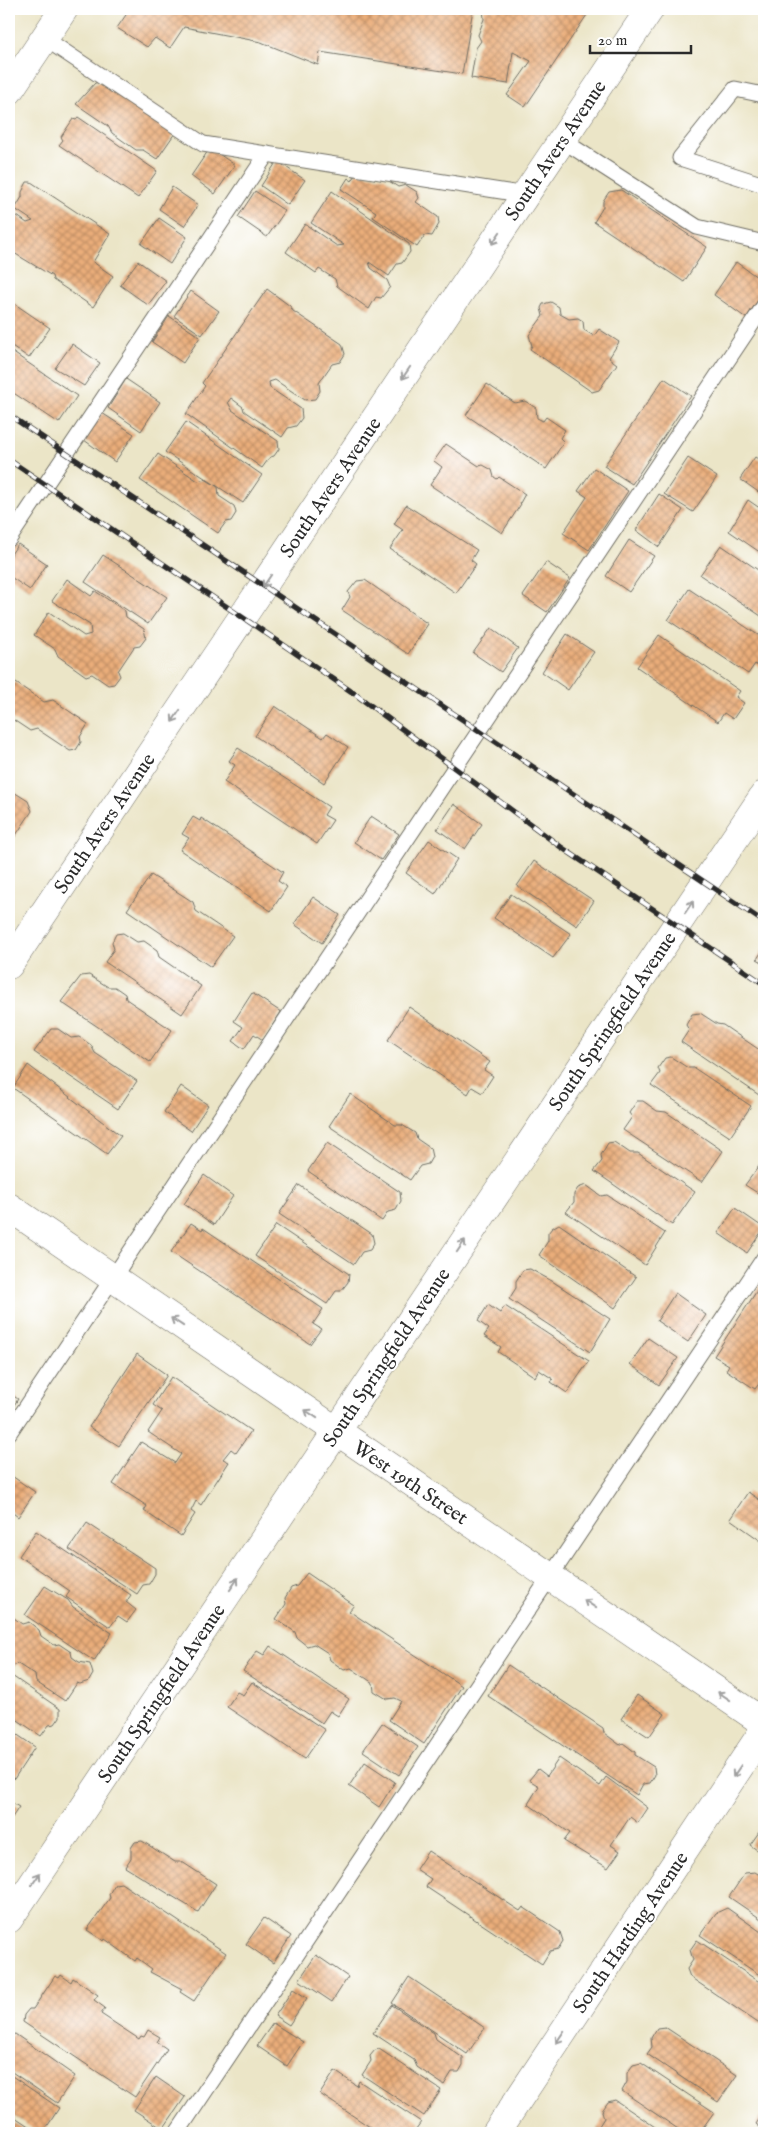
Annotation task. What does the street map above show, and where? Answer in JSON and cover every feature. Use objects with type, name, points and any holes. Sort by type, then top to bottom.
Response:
[{"type":"street","points":[[9,91],[64,9]]},
{"type":"street","name":"South Avers Avenue","points":[[9,965],[650,9]]},
{"type":"street","name":"South Springfield Avenue","points":[[9,1920],[764,794]]},
{"type":"street","name":"West 19th Street","points":[[9,1208],[764,1723]]},
{"type":"street","name":"South Harding Avenue","points":[[496,2133],[764,1730]]},
{"type":"lane","points":[[44,38],[203,144],[526,195]]},
{"type":"lane","points":[[764,95],[735,89],[680,158],[764,186]]},
{"type":"lane","points":[[562,140],[697,227],[764,243]]},
{"type":"lane","points":[[9,539],[267,154]]},
{"type":"lane","points":[[9,1433],[764,306]]},
{"type":"lane","points":[[177,2133],[764,1258]]},
{"type":"building","points":[[130,9],[473,9],[462,74],[320,52],[318,65],[261,42],[184,27],[170,48],[155,38],[147,47],[117,28]]},
{"type":"building","points":[[483,9],[591,9],[525,107],[507,95],[531,61],[513,52],[508,84],[471,78],[476,48],[481,41],[478,35],[484,19]]},
{"type":"building","points":[[101,82],[175,133],[157,159],[143,150],[136,150],[112,133],[108,126],[76,104],[95,83]]},
{"type":"building","points":[[78,117],[157,171],[138,198],[59,145],[63,140],[61,137],[73,119],[76,120]]},
{"type":"building","points":[[210,148],[235,165],[215,194],[191,176]]},
{"type":"building","points":[[277,161],[305,180],[288,205],[261,186]]},
{"type":"building","points":[[357,173],[383,177],[398,187],[406,185],[417,192],[419,198],[416,202],[438,217],[439,224],[432,236],[425,235],[417,247],[373,217],[376,212],[341,189],[348,178],[352,181]]},
{"type":"building","points":[[27,182],[31,182],[110,234],[93,262],[113,276],[93,307],[53,280],[52,276],[9,250],[9,214],[13,213],[27,223],[33,221],[15,209],[22,197],[22,192]]},
{"type":"building","points":[[172,187],[198,205],[184,226],[159,209]]},
{"type":"building","points":[[621,190],[707,247],[684,282],[594,222],[609,192]]},
{"type":"building","points":[[255,191],[285,211],[267,237],[238,217]]},
{"type":"building","points":[[332,191],[409,244],[410,252],[402,263],[397,264],[389,276],[369,262],[371,268],[387,280],[390,287],[381,298],[376,297],[369,309],[337,286],[335,279],[319,269],[316,273],[286,252],[305,224],[337,246],[344,245],[311,223]]},
{"type":"building","points":[[159,218],[187,237],[170,264],[141,244]]},
{"type":"building","points":[[138,261],[166,281],[148,305],[120,285]]},
{"type":"building","points":[[736,262],[764,282],[764,291],[746,318],[714,295]]},
{"type":"building","points":[[267,289],[290,306],[293,311],[342,344],[345,354],[340,362],[332,364],[319,383],[320,391],[315,399],[305,400],[275,380],[269,382],[270,388],[301,409],[302,418],[296,426],[288,428],[282,437],[244,411],[243,407],[231,398],[228,402],[232,410],[278,441],[279,449],[262,468],[186,414],[205,386],[202,383]]},
{"type":"building","points":[[191,291],[219,311],[202,335],[174,316]]},
{"type":"building","points":[[9,300],[50,328],[29,358],[9,344]]},
{"type":"building","points":[[551,302],[559,307],[560,314],[569,319],[578,318],[583,321],[584,330],[594,336],[599,329],[619,342],[609,358],[617,364],[599,390],[592,392],[530,349],[532,346],[529,335],[543,316],[541,308],[543,304]]},
{"type":"building","points":[[169,316],[200,337],[183,363],[152,342]]},
{"type":"building","points":[[72,344],[100,363],[84,386],[55,368]]},
{"type":"building","points":[[9,350],[77,396],[59,423],[9,390]]},
{"type":"building","points":[[664,378],[691,396],[632,484],[604,466]]},
{"type":"building","points":[[126,379],[160,402],[141,431],[108,408]]},
{"type":"building","points":[[487,384],[515,403],[525,401],[536,408],[537,418],[543,421],[546,417],[565,430],[560,438],[564,442],[546,469],[466,415]]},
{"type":"building","points":[[102,413],[134,434],[115,462],[84,440]]},
{"type":"building","points":[[186,422],[262,475],[243,503],[165,452]]},
{"type":"building","points":[[446,444],[479,466],[483,465],[492,470],[494,477],[497,479],[499,477],[525,494],[521,504],[502,533],[430,485],[442,467],[434,461]]},
{"type":"building","points":[[158,454],[198,481],[205,479],[218,487],[219,496],[234,506],[236,513],[231,521],[226,522],[218,533],[140,480]]},
{"type":"building","points":[[755,457],[764,463],[764,496],[740,479]]},
{"type":"building","points":[[688,458],[717,477],[693,512],[664,494]]},
{"type":"building","points":[[594,468],[628,491],[589,550],[563,533],[587,497],[578,491]]},
{"type":"building","points":[[659,494],[683,510],[659,547],[636,530]]},
{"type":"building","points":[[748,500],[764,511],[764,555],[729,531]]},
{"type":"building","points":[[406,505],[477,550],[471,560],[476,564],[456,593],[390,549],[403,530],[394,524]]},
{"type":"building","points":[[629,540],[654,556],[629,592],[606,576]]},
{"type":"building","points":[[18,544],[47,564],[30,590],[9,576],[9,557]]},
{"type":"building","points":[[721,545],[764,574],[764,618],[700,575]]},
{"type":"building","points":[[103,555],[167,597],[148,624],[85,582]]},
{"type":"building","points":[[546,562],[570,578],[547,612],[523,596]]},
{"type":"building","points":[[67,579],[91,596],[95,591],[125,611],[126,617],[144,629],[146,638],[140,646],[134,647],[118,671],[120,676],[114,684],[108,685],[92,674],[86,676],[58,656],[55,649],[34,635],[49,612],[84,636],[91,634],[90,625],[52,601]]},
{"type":"building","points":[[365,580],[428,624],[408,654],[342,610],[350,597],[348,592],[357,581]]},
{"type":"building","points":[[689,589],[764,639],[764,671],[755,664],[748,674],[668,620]]},
{"type":"building","points":[[491,628],[518,648],[501,672],[473,653]]},
{"type":"building","points":[[567,634],[594,652],[568,690],[542,672]]},
{"type":"building","points":[[659,635],[740,691],[736,697],[744,703],[733,719],[724,713],[718,722],[637,667]]},
{"type":"building","points":[[13,681],[44,702],[53,700],[88,724],[80,737],[81,742],[76,750],[70,751],[37,729],[30,731],[9,717],[9,687]]},
{"type":"building","points":[[275,706],[323,738],[327,733],[348,747],[324,783],[255,736]]},
{"type":"building","points":[[238,748],[329,807],[324,815],[333,820],[317,844],[224,782],[235,765],[229,761]]},
{"type":"building","points":[[9,789],[28,801],[32,811],[14,838],[9,835]]},
{"type":"building","points":[[454,804],[482,824],[465,849],[437,829]]},
{"type":"building","points":[[371,816],[399,834],[381,860],[354,842]]},
{"type":"building","points":[[193,817],[200,821],[201,818],[283,872],[278,881],[287,887],[271,911],[180,850],[189,838],[182,834]]},
{"type":"building","points":[[429,840],[457,859],[435,894],[406,873]]},
{"type":"building","points":[[534,861],[594,901],[577,926],[517,886]]},
{"type":"building","points":[[151,875],[193,902],[196,911],[233,936],[211,967],[127,910]]},
{"type":"building","points":[[511,894],[571,934],[553,958],[494,918]]},
{"type":"building","points":[[313,897],[340,915],[322,943],[294,924]]},
{"type":"building","points":[[123,933],[137,942],[144,941],[157,950],[159,957],[201,986],[182,1014],[105,962],[114,949],[112,942],[116,934]]},
{"type":"building","points":[[764,948],[764,963],[757,959]]},
{"type":"building","points":[[89,975],[108,987],[115,987],[125,994],[126,999],[172,1030],[150,1062],[61,1002],[81,976]]},
{"type":"building","points":[[252,993],[281,1012],[263,1040],[254,1034],[244,1049],[233,1041],[243,1027],[234,1021]]},
{"type":"building","points":[[409,1007],[490,1062],[484,1070],[493,1076],[482,1093],[472,1087],[468,1094],[388,1040]]},
{"type":"building","points":[[700,1013],[717,1024],[723,1025],[764,1053],[764,1087],[759,1095],[681,1042],[689,1030],[686,1025],[692,1014]]},
{"type":"building","points":[[51,1029],[58,1029],[71,1038],[79,1037],[91,1045],[95,1053],[137,1081],[118,1109],[34,1052]]},
{"type":"building","points":[[671,1057],[688,1068],[694,1068],[751,1106],[730,1137],[651,1085],[660,1073],[658,1068],[665,1058]]},
{"type":"building","points":[[28,1065],[121,1136],[107,1154],[13,1088]]},
{"type":"building","points":[[181,1086],[208,1105],[191,1131],[164,1112]]},
{"type":"building","points":[[350,1094],[395,1125],[402,1125],[415,1133],[417,1139],[430,1148],[432,1157],[428,1164],[420,1166],[410,1180],[329,1126]]},
{"type":"building","points":[[637,1101],[643,1101],[657,1111],[666,1112],[723,1151],[702,1182],[623,1130],[632,1117],[629,1113]]},
{"type":"building","points":[[614,1142],[630,1153],[638,1153],[695,1192],[672,1225],[594,1171],[602,1161],[601,1155],[608,1143]]},
{"type":"building","points":[[327,1143],[400,1192],[401,1201],[396,1210],[388,1212],[382,1221],[308,1171]]},
{"type":"building","points":[[762,1162],[764,1163],[764,1197],[745,1185]]},
{"type":"building","points":[[204,1175],[233,1196],[214,1225],[184,1204]]},
{"type":"building","points":[[299,1185],[372,1234],[374,1243],[370,1250],[362,1252],[354,1264],[279,1214]]},
{"type":"building","points":[[586,1185],[601,1196],[607,1195],[665,1233],[645,1265],[566,1212],[574,1202],[574,1194],[578,1188]]},
{"type":"building","points":[[735,1208],[764,1228],[747,1253],[718,1233]]},
{"type":"building","points":[[191,1223],[202,1230],[203,1228],[323,1309],[313,1324],[321,1329],[310,1344],[171,1252]]},
{"type":"building","points":[[559,1224],[636,1277],[615,1308],[539,1255],[548,1241],[548,1233]]},
{"type":"building","points":[[276,1225],[349,1274],[348,1282],[341,1291],[336,1291],[327,1304],[255,1256]]},
{"type":"building","points":[[530,1269],[610,1319],[590,1352],[509,1299],[516,1288],[516,1281],[523,1270]]},
{"type":"building","points":[[764,1280],[764,1384],[761,1381],[755,1389],[726,1370],[729,1365],[714,1356]]},
{"type":"building","points":[[675,1293],[706,1315],[688,1342],[657,1321]]},
{"type":"building","points":[[488,1305],[500,1313],[505,1306],[589,1361],[567,1393],[551,1382],[553,1379],[539,1370],[535,1377],[498,1352],[501,1347],[484,1336],[489,1329],[478,1321]]},
{"type":"building","points":[[648,1338],[678,1358],[659,1385],[630,1364]]},
{"type":"building","points":[[137,1354],[167,1375],[119,1446],[89,1427]]},
{"type":"building","points":[[171,1377],[251,1431],[236,1453],[231,1449],[223,1459],[229,1462],[201,1505],[196,1501],[191,1511],[195,1514],[181,1536],[144,1511],[147,1506],[113,1484],[141,1442],[175,1463],[181,1454],[148,1432],[162,1411],[153,1405]]},
{"type":"building","points":[[9,1393],[18,1399],[9,1413]]},
{"type":"building","points":[[9,1474],[35,1492],[18,1517],[9,1510]]},
{"type":"building","points":[[748,1492],[764,1503],[764,1543],[730,1519]]},
{"type":"building","points":[[87,1523],[155,1568],[155,1574],[149,1584],[143,1585],[137,1594],[69,1549]]},
{"type":"building","points":[[36,1531],[131,1595],[126,1602],[136,1610],[127,1622],[118,1616],[110,1627],[66,1597],[70,1591],[19,1556]]},
{"type":"building","points":[[307,1573],[354,1605],[349,1611],[462,1686],[424,1744],[389,1720],[401,1701],[395,1698],[387,1699],[374,1691],[373,1683],[351,1668],[344,1670],[330,1660],[328,1653],[314,1644],[307,1646],[297,1638],[295,1632],[276,1619],[286,1604],[285,1598],[291,1588],[297,1586]]},
{"type":"building","points":[[45,1586],[68,1600],[73,1607],[112,1633],[94,1661],[25,1615]]},
{"type":"building","points":[[10,1615],[22,1624],[29,1622],[39,1630],[41,1636],[54,1645],[59,1644],[71,1652],[72,1657],[79,1662],[90,1664],[93,1674],[89,1681],[77,1683],[65,1701],[36,1682],[35,1675],[18,1664],[12,1666],[9,1664]]},
{"type":"building","points":[[270,1646],[349,1699],[338,1716],[330,1711],[322,1723],[243,1671],[257,1651],[264,1655]]},
{"type":"building","points":[[508,1665],[603,1728],[604,1733],[620,1745],[623,1743],[635,1752],[635,1755],[654,1767],[655,1775],[650,1783],[643,1784],[637,1795],[488,1696]]},
{"type":"building","points":[[9,1674],[60,1709],[60,1717],[55,1724],[49,1725],[41,1736],[9,1714]]},
{"type":"building","points":[[252,1682],[325,1730],[305,1759],[227,1707],[237,1692],[243,1695]]},
{"type":"building","points":[[637,1695],[665,1714],[649,1737],[621,1719]]},
{"type":"building","points":[[382,1723],[418,1747],[399,1775],[363,1751]]},
{"type":"building","points":[[9,1729],[35,1747],[14,1779],[9,1775]]},
{"type":"building","points":[[559,1758],[600,1786],[606,1777],[648,1808],[638,1823],[630,1817],[611,1845],[620,1851],[608,1868],[564,1841],[570,1833],[528,1804],[539,1786],[529,1780],[538,1769],[547,1776]]},
{"type":"building","points":[[365,1762],[395,1782],[379,1807],[349,1786]]},
{"type":"building","points":[[9,1801],[19,1807],[9,1822]]},
{"type":"building","points":[[764,1825],[764,1855],[750,1845]]},
{"type":"building","points":[[142,1841],[175,1862],[182,1862],[216,1884],[198,1912],[125,1867],[131,1858],[131,1848],[135,1842]]},
{"type":"building","points":[[428,1851],[520,1911],[523,1907],[560,1932],[563,1941],[558,1949],[550,1951],[542,1964],[426,1887],[431,1879],[416,1869]]},
{"type":"building","points":[[755,1872],[764,1878],[764,1921],[729,1897],[745,1873]]},
{"type":"building","points":[[121,1883],[226,1953],[194,2001],[180,1992],[182,1989],[150,1972],[152,1969],[137,1958],[135,1961],[105,1939],[104,1941],[87,1930],[110,1898],[109,1894],[115,1884]]},
{"type":"building","points":[[727,1908],[764,1934],[764,1978],[700,1935],[716,1913]]},
{"type":"building","points":[[264,1918],[291,1936],[273,1963],[246,1944]]},
{"type":"building","points":[[697,1940],[764,1985],[764,2020],[761,2025],[690,1977],[687,1969],[693,1960],[690,1950]]},
{"type":"building","points":[[316,1955],[348,1977],[332,2002],[299,1980]]},
{"type":"building","points":[[61,1975],[71,1982],[73,1978],[98,1995],[94,2000],[105,2008],[101,2014],[139,2039],[141,2036],[144,2037],[148,2030],[160,2037],[157,2042],[167,2049],[135,2097],[23,2022],[24,2015],[29,2009],[33,2009],[55,1976],[59,1978]]},
{"type":"building","points":[[409,1977],[485,2028],[467,2054],[392,2003]]},
{"type":"building","points":[[293,1989],[307,1998],[289,2025],[275,2016]]},
{"type":"building","points":[[392,2005],[434,2033],[436,2039],[463,2058],[463,2065],[459,2072],[452,2072],[444,2085],[417,2067],[414,2060],[373,2033]]},
{"type":"building","points":[[273,2023],[303,2042],[287,2066],[257,2046]]},
{"type":"building","points":[[665,2027],[737,2075],[718,2102],[647,2054],[652,2047],[651,2038],[657,2028]]},
{"type":"building","points":[[15,2034],[75,2076],[57,2103],[9,2070],[9,2036]]},
{"type":"building","points":[[379,2049],[441,2090],[424,2116],[362,2075],[371,2061],[370,2056],[375,2050]]},
{"type":"building","points":[[641,2063],[714,2112],[699,2133],[684,2133],[622,2091],[627,2082],[627,2073],[633,2065]]},
{"type":"building","points":[[335,2071],[357,2086],[359,2081],[421,2122],[413,2133],[379,2133],[320,2094]]},
{"type":"building","points":[[9,2074],[59,2108],[43,2133],[39,2133],[9,2113]]},
{"type":"building","points":[[156,2077],[185,2097],[163,2129],[134,2110]]},
{"type":"building","points":[[615,2100],[664,2133],[603,2133],[597,2129],[604,2118],[602,2111],[608,2102]]},
{"type":"building","points":[[764,2112],[764,2130],[756,2124]]},
{"type":"building","points":[[14,2123],[29,2133],[9,2133]]},
{"type":"railway","points":[[9,415],[764,922]]},
{"type":"railway","points":[[9,460],[355,694],[561,847],[764,984]]}]
